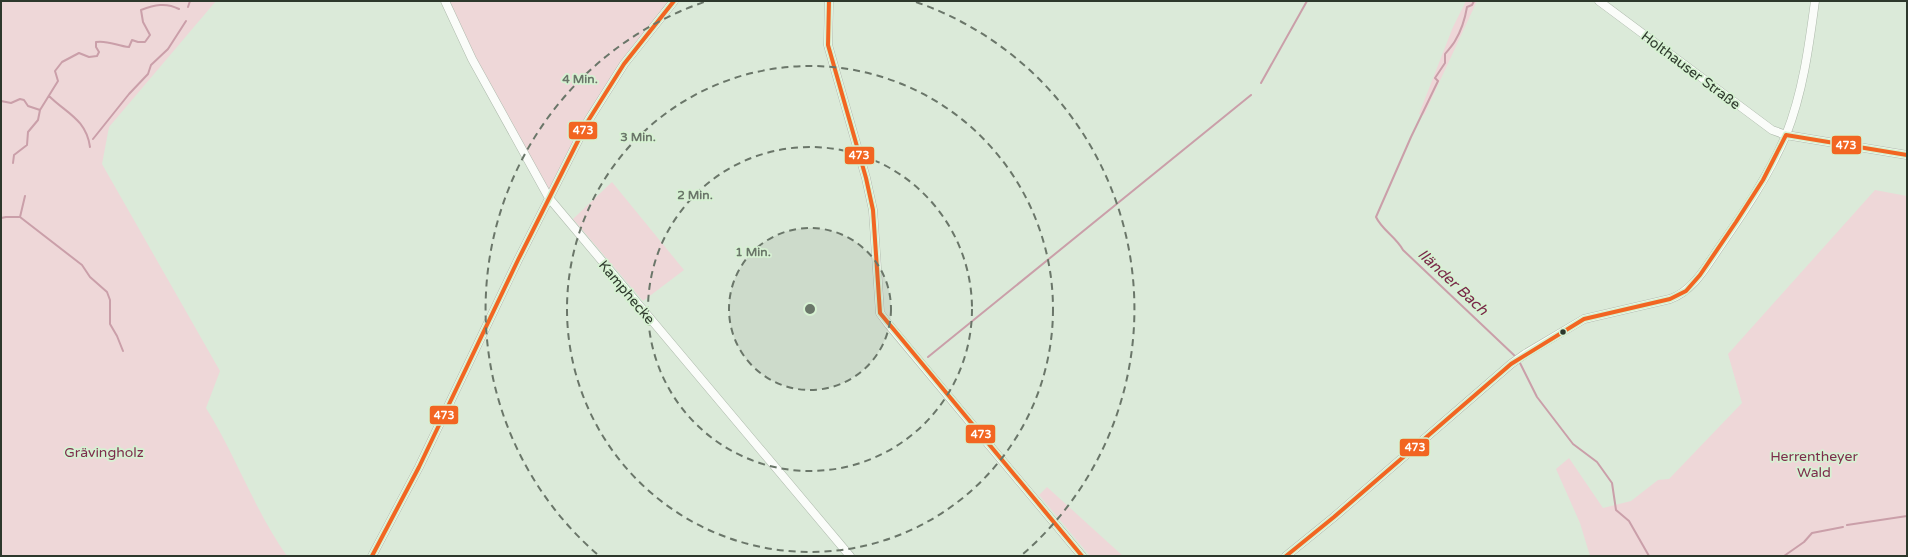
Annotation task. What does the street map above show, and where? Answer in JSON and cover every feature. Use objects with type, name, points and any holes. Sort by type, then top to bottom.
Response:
[{"type":"street","name":"Kamphecke","points":[[445,1],[472,59],[549,198],[850,556]]},
{"type":"street","points":[[372,556],[416,474],[578,140],[604,93],[649,31],[674,1]]},
{"type":"street","points":[[829,1],[828,45],[866,178],[873,210],[878,306],[880,312],[889,326],[1082,556]]},
{"type":"street","name":"Holthauser Straße","points":[[1598,1],[1772,130],[1786,135],[1907,155]]},
{"type":"street","points":[[1286,556],[1340,512],[1521,356],[1584,319],[1670,299],[1679,296],[1687,290],[1709,262],[1752,199],[1773,163],[1786,135],[1802,84],[1815,1]]},
{"type":"green space","name":"Grävingholz","points":[[1,1],[216,1],[109,127],[102,164],[220,371],[206,408],[227,445],[265,521],[287,556],[1,556]]},
{"type":"green space","points":[[445,1],[674,1],[624,64],[549,198]]},
{"type":"green space","points":[[1466,1],[1477,1],[1424,115],[1419,114],[1453,27]]},
{"type":"green space","points":[[612,182],[684,270],[643,301],[573,219]]},
{"type":"green space","name":"Herrentheyer Wald","points":[[1875,190],[1907,196],[1907,556],[1590,556],[1580,523],[1556,469],[1569,458],[1603,508],[1631,501],[1658,480],[1669,479],[1742,403],[1728,354]]},
{"type":"green space","points":[[1047,487],[1123,556],[1090,556],[1039,495]]},
{"type":"waterway","points":[[188,7],[190,1]]},
{"type":"waterway","points":[[1261,83],[1307,1]]},
{"type":"waterway","name":"Iländer Bach","points":[[1474,1],[1472,5],[1467,7],[1459,33],[1454,43],[1445,54],[1445,63],[1435,78],[1438,81],[1411,137],[1376,217],[1403,250],[1516,357]]},
{"type":"waterway","points":[[13,163],[14,155],[27,145],[28,132],[38,120],[40,110],[58,81],[55,71],[62,62],[79,53],[89,57],[97,56],[99,52],[96,47],[96,42],[105,42],[129,47],[132,40],[145,42],[150,35],[143,22],[141,10],[160,5],[179,9]]},
{"type":"waterway","points":[[93,139],[129,94],[148,74],[151,65],[168,49],[186,21]]},
{"type":"waterway","points":[[928,357],[1251,95]]},
{"type":"waterway","points":[[49,96],[80,123],[88,137],[90,147]]},
{"type":"waterway","points":[[1,101],[11,103],[20,99],[24,100],[28,106],[40,110]]},
{"type":"waterway","points":[[1,218],[20,217],[25,196]]},
{"type":"waterway","points":[[20,217],[82,265],[90,277],[107,292],[110,300],[110,324],[123,351]]},
{"type":"waterway","name":"Iländer Bach","points":[[1519,361],[1537,397],[1573,444],[1597,462],[1612,483],[1616,510],[1629,521],[1649,556]]},
{"type":"waterway","points":[[1847,525],[1907,516]]},
{"type":"waterway","points":[[1784,556],[1804,542],[1812,533],[1843,527]]},
{"type":"transit line","name":"473","points":[[372,556],[419,467],[518,260],[588,121],[624,64],[674,1]]},
{"type":"transit line","name":"473","points":[[829,1],[828,45],[866,178],[873,210],[880,313],[1082,556]]},
{"type":"transit line","name":"473","points":[[1786,135],[1907,155]]},
{"type":"transit line","name":"473","points":[[1286,556],[1334,517],[1511,364],[1584,319],[1670,299],[1686,291],[1700,275],[1763,180],[1786,135]]}]
